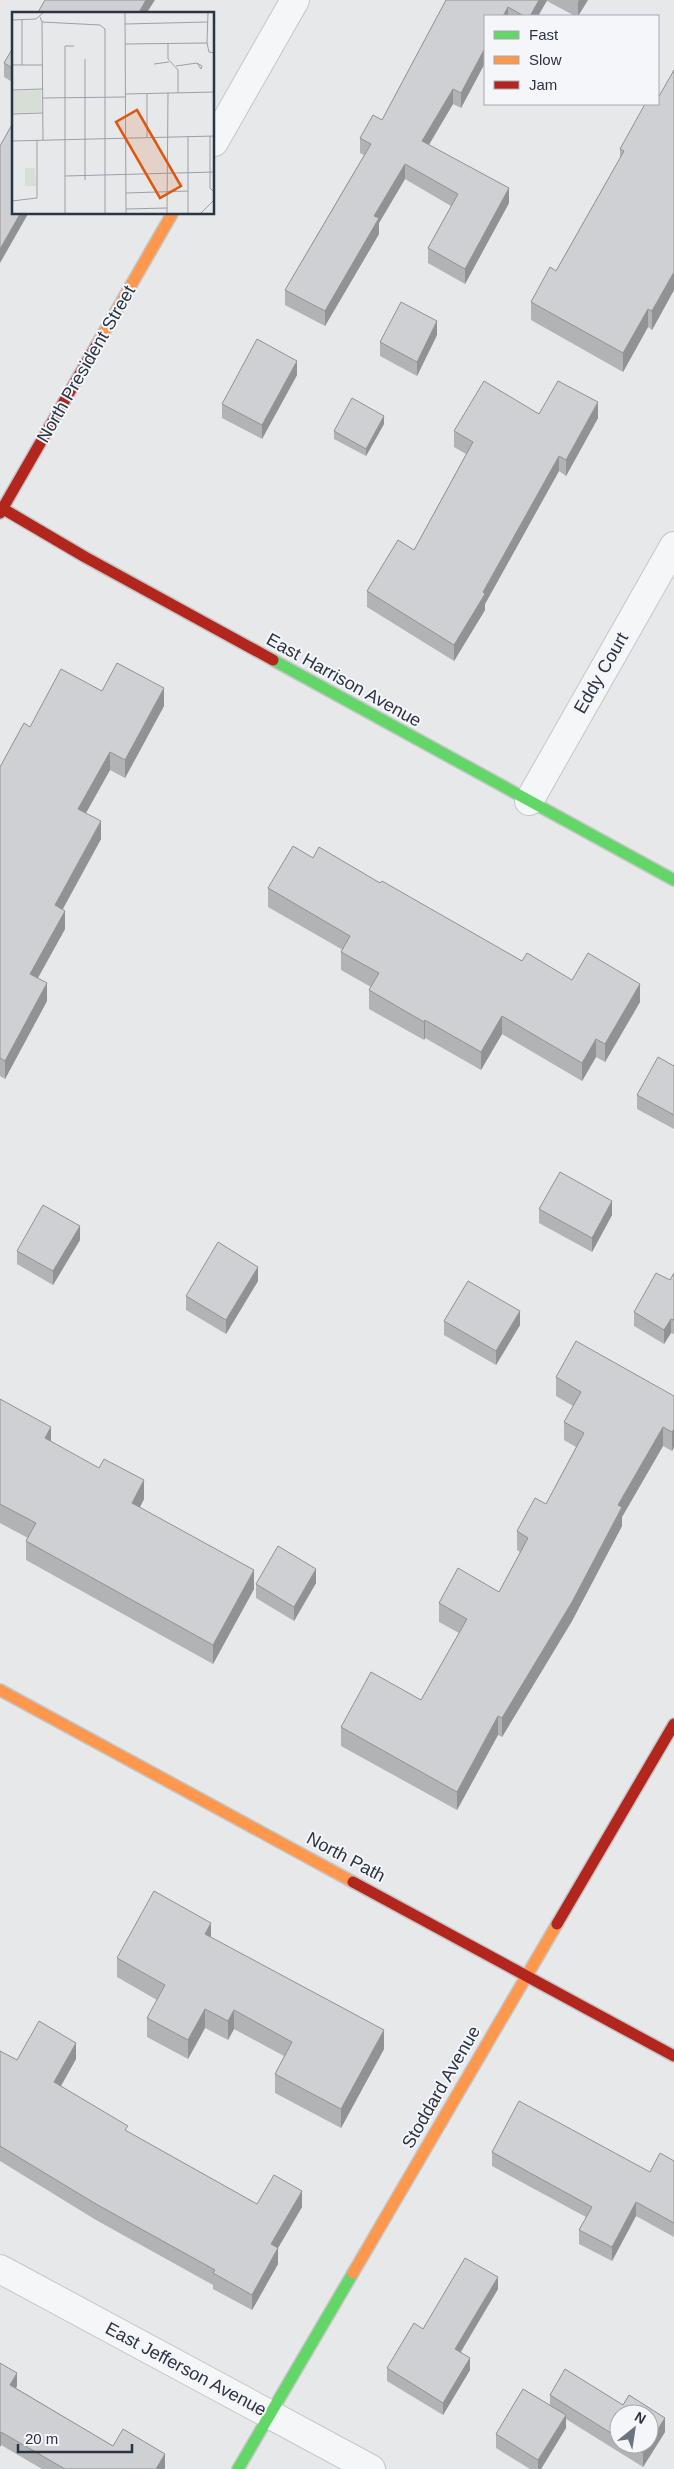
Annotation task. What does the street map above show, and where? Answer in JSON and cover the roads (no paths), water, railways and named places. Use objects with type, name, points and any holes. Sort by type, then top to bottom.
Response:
[{"type":"street","points":[[215,140],[295,0]]},
{"type":"street","name":"North President Street","points":[[1,509],[171,215]]},
{"type":"street","name":"East Harrison Avenue","points":[[1,509],[93,562],[674,880]]},
{"type":"street","name":"Eddy Court","points":[[529,800],[674,546]]},
{"type":"street","name":"North Path","points":[[0,1690],[674,2056]]},
{"type":"street","name":"Stoddard Avenue","points":[[238,2469],[674,1724]]},
{"type":"street","name":"East Jefferson Avenue","points":[[0,2270],[371,2469]]}]
